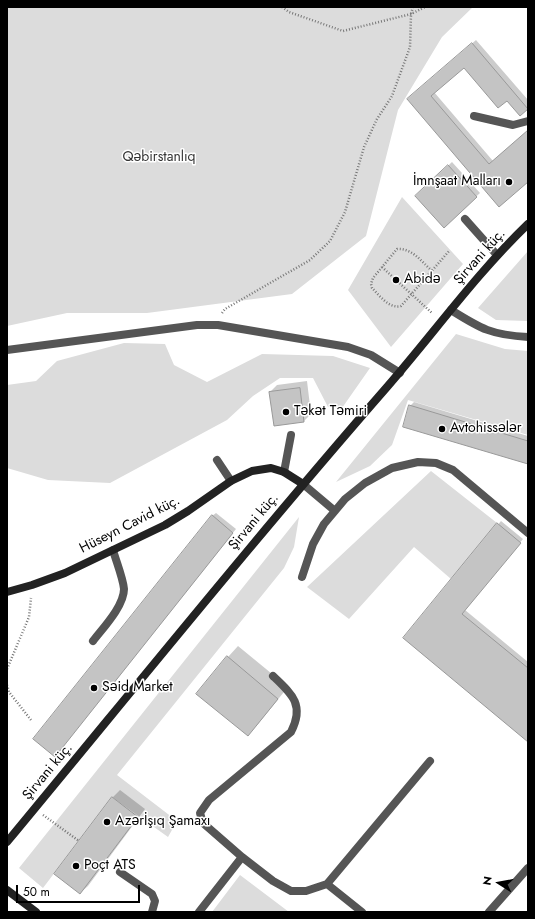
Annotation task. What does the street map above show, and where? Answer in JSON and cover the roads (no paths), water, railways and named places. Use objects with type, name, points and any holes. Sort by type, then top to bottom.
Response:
[{"type":"main road","name":"Şirvani küç.","points":[[7,842],[303,484],[400,372],[497,255],[528,224]]},
{"type":"main road","name":"Hüseyn Cavid küç.","points":[[7,592],[65,573],[165,525],[231,481],[252,471],[271,468],[284,472],[303,484]]},
{"type":"main road","points":[[7,890],[36,912]]},
{"type":"street","points":[[474,116],[513,125],[528,121]]},
{"type":"street","points":[[465,219],[497,255]]},
{"type":"street","points":[[451,310],[476,326],[490,332],[508,336],[528,337]]},
{"type":"street","points":[[7,350],[197,325],[218,325],[348,347],[371,354],[400,372]]},
{"type":"street","points":[[284,472],[291,435]]},
{"type":"street","points":[[217,460],[231,481]]},
{"type":"street","points":[[302,577],[313,544],[324,524],[345,499],[365,483],[392,468],[418,462],[436,463],[453,470],[528,533]]},
{"type":"street","points":[[303,484],[334,511]]},
{"type":"street","points":[[93,641],[120,605],[124,595],[124,587],[113,550]]},
{"type":"street","points":[[273,676],[291,693],[295,704],[298,714],[291,732],[209,800],[200,813],[203,823],[273,881],[290,891],[306,891],[327,884],[430,760]]},
{"type":"street","points":[[199,912],[242,856]]},
{"type":"street","points":[[489,912],[528,868]]},
{"type":"street","points":[[120,872],[152,894],[155,902],[152,912]]},
{"type":"street","points":[[327,884],[362,912]]},
{"type":"place","name":"İmnşaat Malları","points":[[509,182]]},
{"type":"place","name":"Abidə","points":[[396,280]]},
{"type":"place","name":"Təkət Təmiri","points":[[286,412]]},
{"type":"place","name":"Avtohissələr","points":[[442,429]]},
{"type":"place","name":"Səid Market","points":[[94,688]]},
{"type":"place","name":"Azərİşıq Şamaxı","points":[[107,822]]},
{"type":"place","name":"Poçt ATS","points":[[76,866]]},
{"type":"park label","name":"Qəbirstanlıq","points":[[159,158]]}]
